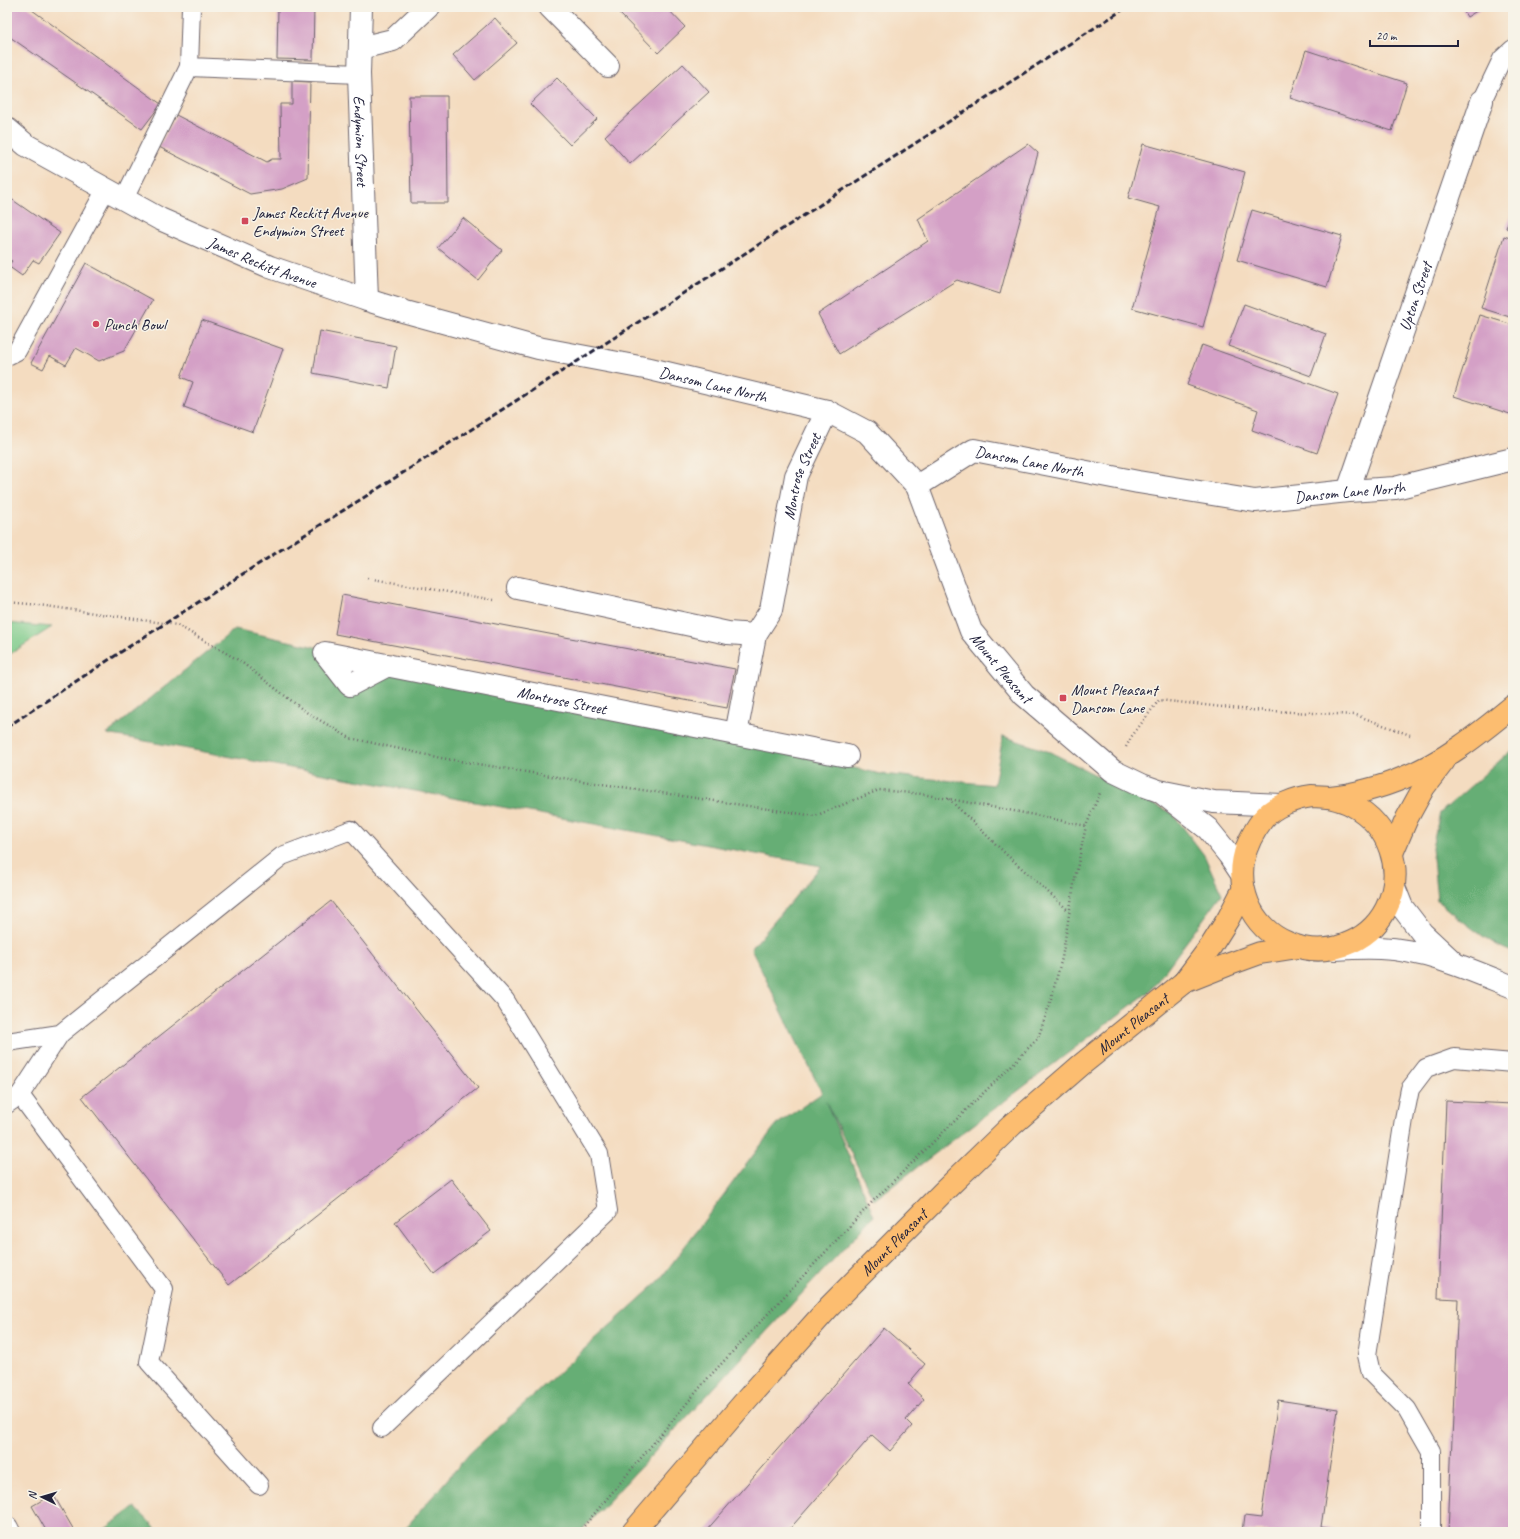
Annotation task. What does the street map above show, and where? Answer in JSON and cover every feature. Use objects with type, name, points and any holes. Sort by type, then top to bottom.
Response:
[{"type":"highway","points":[[1184,982],[1211,946],[1228,919],[1242,882],[1244,852],[1252,833],[1265,817],[1282,805],[1297,799],[1313,796],[1330,797],[1372,789],[1397,780],[1447,757],[1513,706]]},
{"type":"highway","points":[[1392,853],[1407,818],[1424,787],[1447,757]]},
{"type":"highway","points":[[1242,882],[1251,910],[1262,926],[1278,939],[1298,947],[1316,950],[1334,949],[1355,940],[1373,927],[1386,909],[1394,887],[1395,870],[1392,853],[1384,833],[1369,816],[1351,804],[1330,797]]},
{"type":"highway","points":[[1184,982],[1226,965],[1260,954],[1298,947]]},
{"type":"highway","name":"Mount Pleasant","points":[[633,1532],[747,1399],[829,1307],[943,1192],[1012,1125],[1058,1085],[1184,982]]},
{"type":"street","name":"Endymion Street","points":[[362,7],[359,74],[367,300]]},
{"type":"street","points":[[360,48],[393,40],[428,7]]},
{"type":"street","points":[[550,7],[608,66]]},
{"type":"street","name":"Upton Street","points":[[1348,491],[1482,101]]},
{"type":"street","name":"James Reckitt Avenue","points":[[7,129],[26,145],[160,219],[270,267],[367,300],[538,348]]},
{"type":"street","name":"Dansom Lane North","points":[[538,348],[650,369],[827,411],[867,432],[917,486],[974,450],[1138,482],[1255,501],[1348,491],[1395,488],[1513,459]]},
{"type":"street","name":"Montrose Street","points":[[736,734],[755,635],[771,610],[796,476],[827,411]]},
{"type":"street","name":"Mount Pleasant","points":[[917,486],[971,631],[1024,695],[1113,771],[1142,785],[1159,791],[1214,802],[1282,805]]},
{"type":"street","points":[[518,588],[728,633],[755,635]]},
{"type":"street","name":"Montrose Street","points":[[388,665],[847,756]]},
{"type":"street","name":"Mount Pleasant","points":[[1159,791],[1208,829],[1229,855],[1242,882]]},
{"type":"street","points":[[1394,887],[1402,907],[1422,933],[1456,964]]},
{"type":"street","points":[[1334,949],[1381,948],[1412,952],[1456,964],[1513,987]]},
{"type":"street","points":[[7,1528],[10,1532]]},
{"type":"lane","points":[[7,356],[17,351],[115,194],[189,67],[191,7]]},
{"type":"lane","points":[[1482,101],[1502,59],[1513,49]]},
{"type":"lane","points":[[189,67],[359,74]]},
{"type":"lane","points":[[259,1485],[149,1362],[164,1289],[14,1100],[60,1034],[282,856],[351,830],[505,1000],[599,1154],[608,1211],[382,1428]]},
{"type":"lane","points":[[7,1042],[60,1034]]},
{"type":"lane","points":[[1431,1532],[1431,1451],[1407,1409],[1371,1373],[1367,1354],[1404,1119],[1410,1089],[1426,1068],[1454,1058],[1513,1063]]},
{"type":"path","points":[[367,578],[500,601],[518,588]]},
{"type":"path","points":[[7,602],[39,605],[177,625],[240,661],[306,712],[350,738],[441,758],[568,779],[815,816],[879,790],[922,794],[1086,826]]},
{"type":"path","points":[[579,1532],[708,1378],[874,1200],[1038,1038],[1049,1006],[1062,958],[1075,878],[1086,826],[1096,800],[1132,736],[1159,700],[1250,710],[1356,715],[1410,735]]},
{"type":"path","points":[[1510,786],[1513,789]]},
{"type":"path","points":[[948,799],[1070,912]]},
{"type":"green space","points":[[7,623],[52,627],[7,656]]},
{"type":"green space","points":[[235,629],[881,774],[994,785],[1003,736],[1050,752],[1173,814],[1204,855],[1222,894],[1150,991],[874,1200],[826,1102],[874,1216],[580,1532],[402,1532],[470,1453],[658,1282],[776,1125],[822,1093],[751,949],[821,866],[107,734]]},
{"type":"green space","points":[[1513,749],[1513,952],[1484,937],[1437,900],[1432,848],[1440,813]]},
{"type":"green space","points":[[135,1507],[159,1532],[101,1532]]},
{"type":"building","points":[[7,7],[28,7],[161,104],[142,129],[7,35]]},
{"type":"building","points":[[278,7],[314,7],[313,60],[277,59]]},
{"type":"building","points":[[624,7],[666,7],[685,27],[658,53],[618,12]]},
{"type":"building","points":[[1461,7],[1483,7],[1467,17]]},
{"type":"building","points":[[495,18],[517,43],[475,80],[453,55]]},
{"type":"building","points":[[1306,50],[1407,83],[1392,131],[1290,98]]},
{"type":"building","points":[[683,64],[709,92],[630,164],[605,136]]},
{"type":"building","points":[[557,78],[597,119],[570,145],[530,104]]},
{"type":"building","points":[[292,81],[310,82],[308,178],[282,189],[250,194],[159,147],[176,115],[267,162],[272,159],[281,159],[280,104],[292,104]]},
{"type":"building","points":[[409,96],[447,96],[448,203],[411,203]]},
{"type":"building","points":[[1028,144],[1038,153],[1000,294],[957,280],[839,354],[818,314],[928,241],[918,219]]},
{"type":"building","points":[[1143,144],[1245,172],[1203,327],[1132,308],[1160,207],[1128,198]]},
{"type":"building","points":[[7,196],[60,233],[39,263],[33,260],[22,276],[8,266],[12,261],[7,258]]},
{"type":"building","points":[[1513,208],[1513,231],[1506,228]]},
{"type":"building","points":[[1252,210],[1342,236],[1327,287],[1237,260]]},
{"type":"building","points":[[463,218],[502,250],[478,280],[438,248]]},
{"type":"building","points":[[1504,236],[1513,239],[1513,318],[1481,308]]},
{"type":"building","name":"Punch Bowl","points":[[86,263],[153,300],[124,351],[99,361],[76,348],[66,365],[50,356],[43,369],[31,363]]},
{"type":"building","points":[[1244,304],[1326,334],[1311,376],[1228,346]]},
{"type":"building","points":[[1480,315],[1513,325],[1513,415],[1454,396]]},
{"type":"building","points":[[202,320],[283,349],[253,432],[184,407],[193,382],[181,377]]},
{"type":"building","points":[[320,331],[396,346],[389,388],[313,373]]},
{"type":"building","points":[[1202,345],[1338,394],[1317,453],[1252,430],[1258,410],[1187,385]]},
{"type":"building","points":[[342,595],[735,669],[727,708],[335,634]]},
{"type":"building","points":[[331,901],[478,1088],[229,1285],[82,1097]]},
{"type":"building","points":[[1446,1101],[1513,1104],[1513,1532],[1448,1532],[1458,1299],[1438,1298]]},
{"type":"building","points":[[451,1179],[491,1231],[434,1274],[395,1222]]},
{"type":"building","points":[[884,1328],[925,1364],[908,1384],[924,1399],[906,1420],[912,1426],[890,1451],[872,1435],[787,1532],[705,1532]]},
{"type":"building","points":[[1278,1400],[1338,1409],[1321,1527],[1347,1532],[1242,1532],[1244,1516],[1261,1518]]},
{"type":"building","points":[[53,1494],[75,1532],[47,1532],[32,1506]]},
{"type":"railway","points":[[7,727],[73,683],[475,427],[1127,7]]},
{"type":"place","name":"James Reckitt Avenue Endymion Street","points":[[245,221]]},
{"type":"place","name":"Punch Bowl","points":[[96,324]]},
{"type":"place","name":"Mount Pleasant Dansom Lane","points":[[1063,698]]}]
